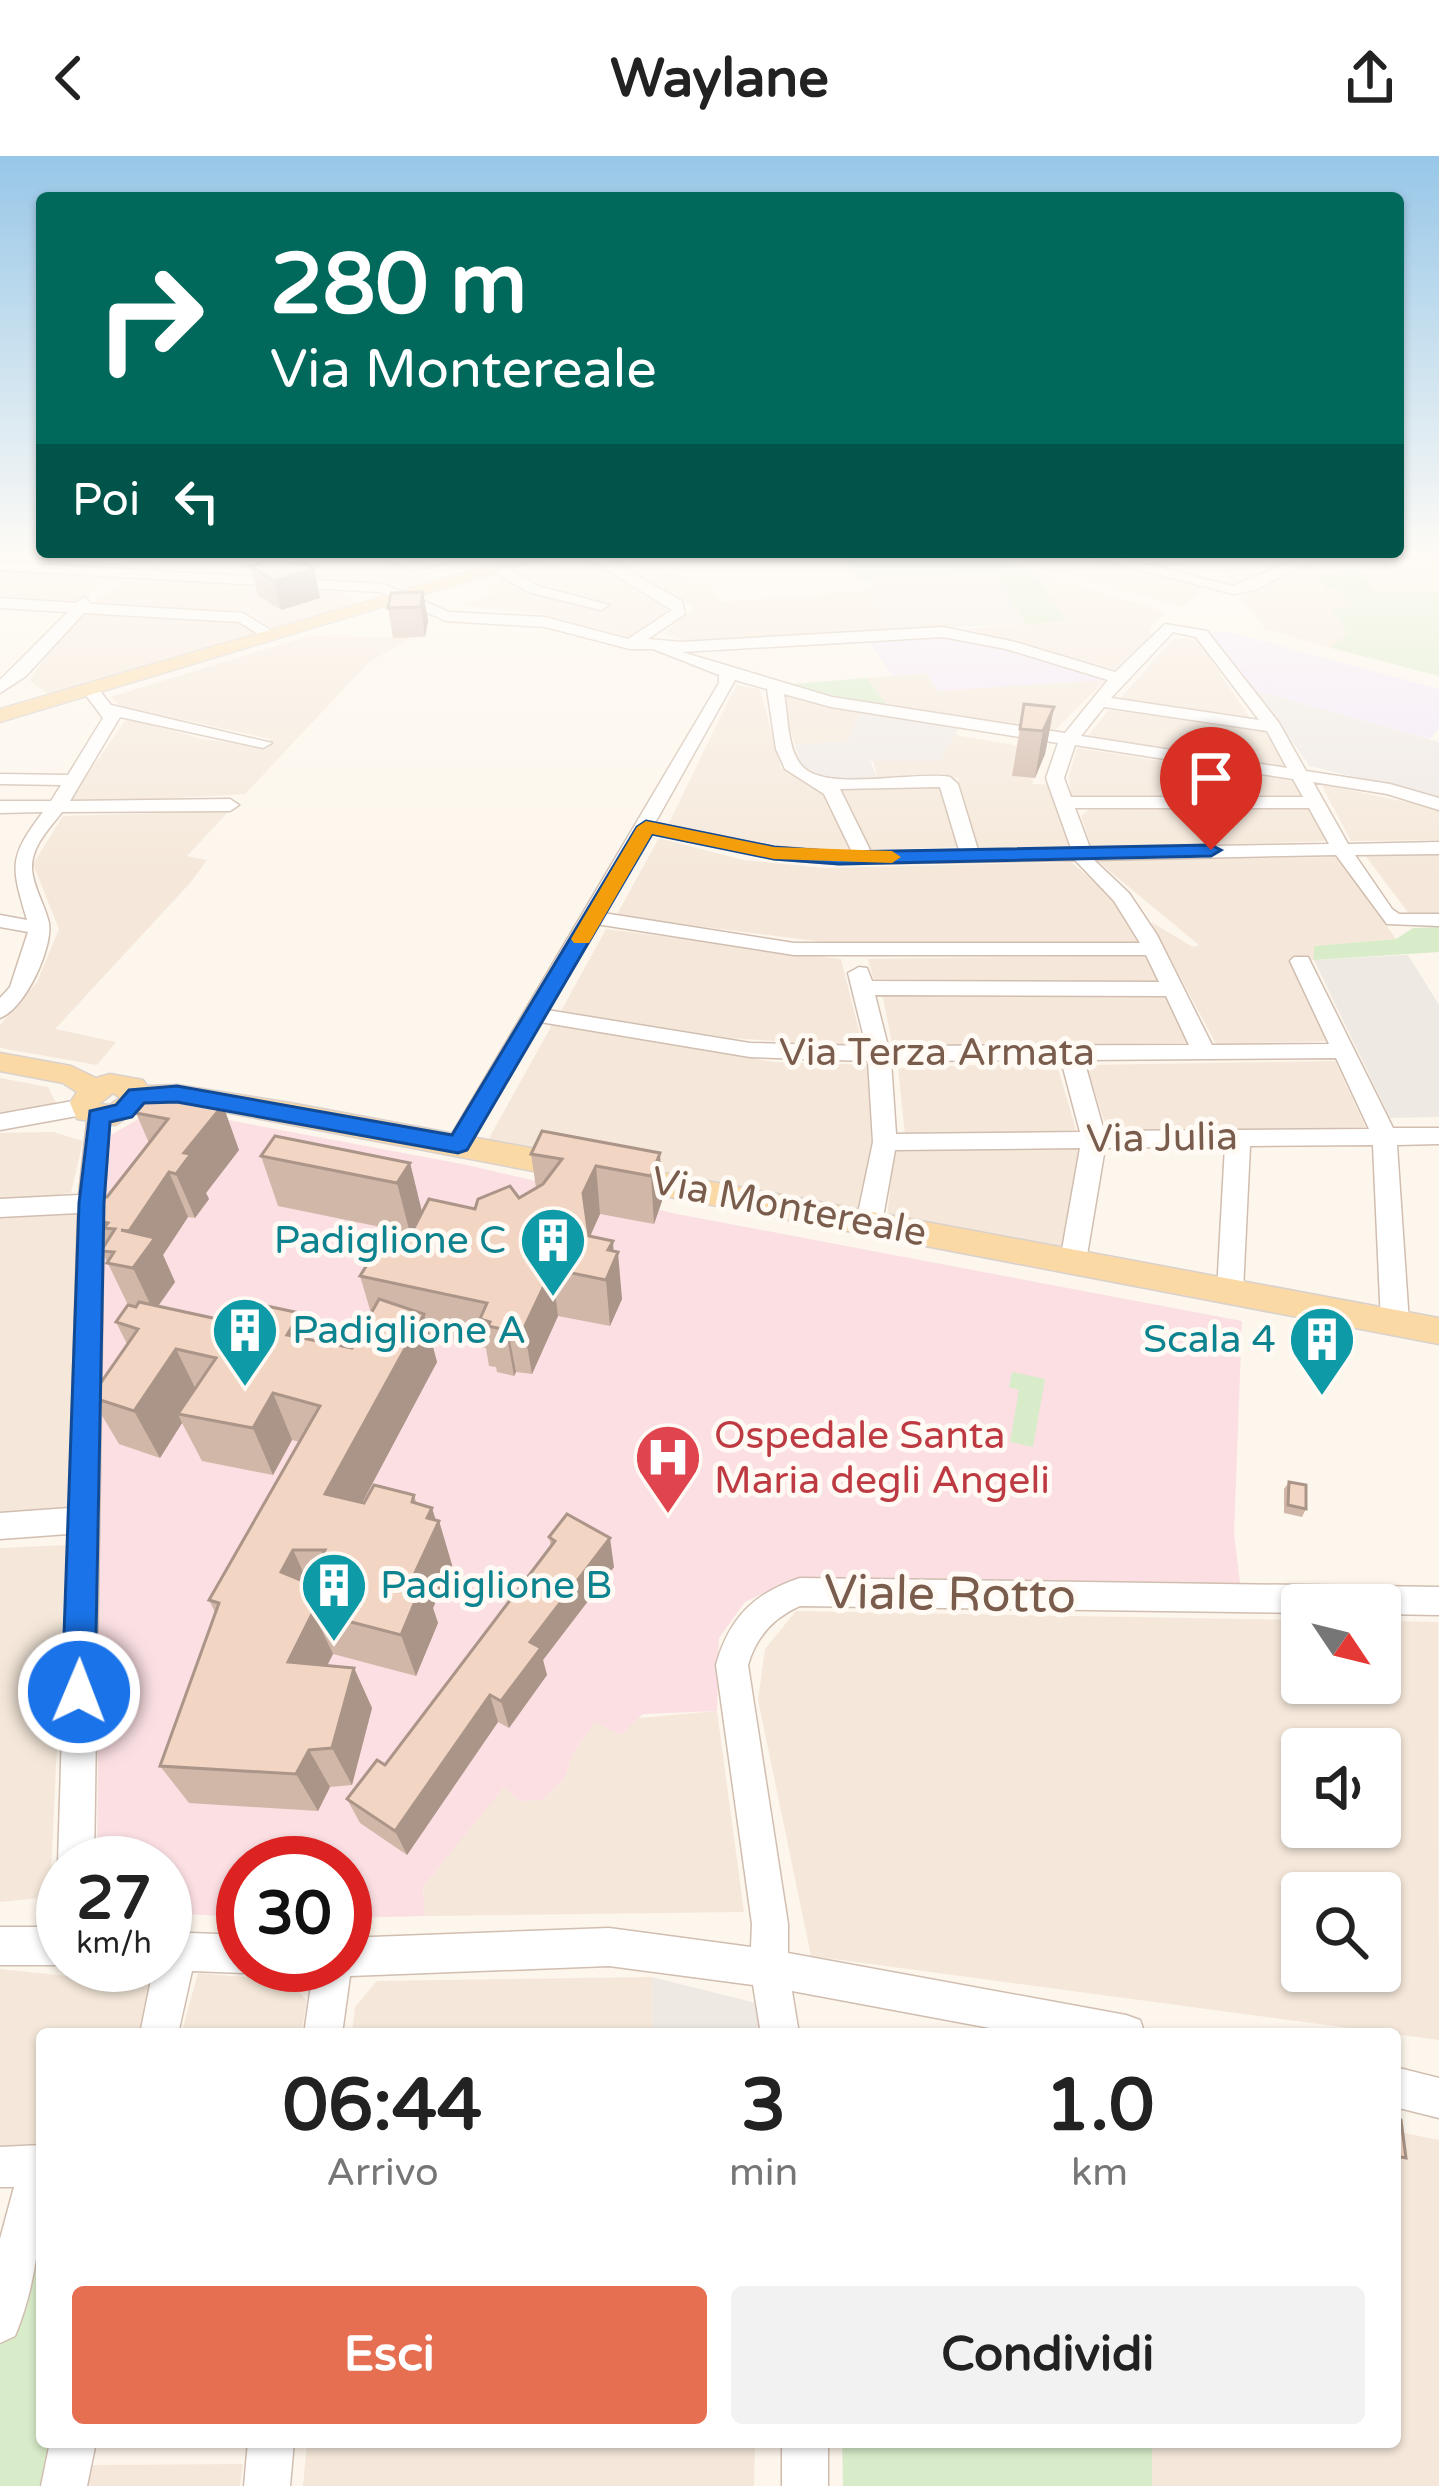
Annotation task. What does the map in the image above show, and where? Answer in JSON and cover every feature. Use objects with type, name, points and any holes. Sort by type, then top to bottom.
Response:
[{"type":"main road","points":[[0,716],[196,659]]},
{"type":"main road","points":[[0,1062],[71,1076],[92,1104]]},
{"type":"main road","name":"Via Montereale","points":[[92,1104],[124,1112],[137,1096],[177,1094],[1439,1331]]},
{"type":"street","points":[[4,681],[27,659]]},
{"type":"street","points":[[694,659],[727,673],[832,702],[1390,790],[1439,804]]},
{"type":"street","points":[[1054,659],[1118,678]]},
{"type":"street","points":[[1138,659],[1067,742],[1054,778],[1080,853],[1098,878],[1122,897],[1204,1052]]},
{"type":"street","points":[[1220,659],[1273,727],[1341,848],[1394,920],[1439,920]]},
{"type":"street","points":[[458,1144],[646,827],[727,683],[727,673]]},
{"type":"street","points":[[775,687],[785,749],[794,769],[832,791],[864,858]]},
{"type":"street","points":[[91,690],[109,710],[263,742]]},
{"type":"street","points":[[1100,701],[1273,727]]},
{"type":"street","points":[[0,1010],[20,989],[40,928],[22,869],[26,847],[109,727],[109,710]]},
{"type":"street","points":[[0,778],[74,780]]},
{"type":"street","points":[[824,784],[944,781],[949,784],[970,855]]},
{"type":"street","points":[[1064,803],[1316,802]]},
{"type":"street","points":[[0,807],[230,805]]},
{"type":"street","points":[[646,827],[774,853],[864,858],[1439,848]]},
{"type":"street","points":[[594,918],[727,941],[853,952],[1153,950]]},
{"type":"street","points":[[0,921],[40,928]]},
{"type":"street","points":[[853,952],[879,1055],[884,1142],[869,1222]]},
{"type":"street","points":[[1301,961],[1385,1137],[1395,1323]]},
{"type":"street","points":[[863,988],[1174,989]]},
{"type":"street","name":"Via Terza Armata","points":[[536,1015],[750,1050],[879,1055],[1341,1051]]},
{"type":"street","points":[[1071,1054],[1094,1139],[1073,1261]]},
{"type":"street","points":[[0,1122],[92,1104],[76,1836]]},
{"type":"street","name":"Via Julia","points":[[884,1142],[1439,1136]]},
{"type":"street","points":[[1230,1291],[1238,1137]]},
{"type":"street","points":[[0,1208],[91,1203]]},
{"type":"street","points":[[0,1526],[82,1520]]},
{"type":"street","name":"Viale Rotto","points":[[779,2028],[769,1968],[770,1924],[732,1665],[743,1633],[773,1603],[800,1592],[1439,1601]]},
{"type":"street","points":[[0,1946],[36,1946]]},
{"type":"street","points":[[372,1956],[609,1947],[769,1968],[1094,2028]]},
{"type":"street","points":[[160,2028],[166,1992]]},
{"type":"street","points":[[324,2028],[329,1992]]},
{"type":"street","points":[[1401,2088],[1439,2098]]},
{"type":"street","points":[[0,2321],[27,2166]]},
{"type":"street","points":[[64,2486],[73,2448]]},
{"type":"street","points":[[267,2486],[270,2448]]},
{"type":"street","points":[[805,2448],[805,2486]]},
{"type":"shaded area","points":[[45,659],[174,659],[49,695],[29,680]]},
{"type":"shaded area","points":[[235,659],[375,659],[245,794],[67,804],[127,718],[202,739],[267,748],[271,739],[121,706],[110,697]]},
{"type":"shaded area","points":[[881,659],[1036,659],[1105,680],[938,691],[926,673],[893,676]]},
{"type":"shaded area","points":[[1076,659],[1125,659],[1114,669]]},
{"type":"shaded area","points":[[1155,659],[1210,659],[1252,721],[1120,699]]},
{"type":"shaded area","points":[[1230,659],[1327,659],[1439,689],[1439,728],[1430,739],[1254,690]]},
{"type":"shaded area","points":[[926,673],[1105,680],[1054,731],[844,701],[782,685]]},
{"type":"shaded area","points":[[736,685],[760,689],[781,768],[821,790],[851,851],[782,849],[668,825]]},
{"type":"shaded area","points":[[1254,690],[1439,742],[1439,798],[1310,766]]},
{"type":"shaded area","points":[[780,696],[861,712],[846,741],[795,745]]},
{"type":"shaded area","points":[[1109,710],[1264,731],[1288,768],[1086,738]]},
{"type":"shaded area","points":[[861,712],[959,728],[940,761],[870,761],[878,780],[832,781],[801,766],[795,745],[846,741]]},
{"type":"shaded area","points":[[955,735],[1040,749],[1032,784],[1053,785],[1070,847],[979,850],[958,778],[878,780],[873,761],[940,761]]},
{"type":"shaded area","points":[[1077,748],[1301,782],[1307,796],[1078,800],[1071,795],[1069,776]]},
{"type":"shaded area","points":[[1321,784],[1439,809],[1439,840],[1351,841]]},
{"type":"shaded area","points":[[943,786],[959,847],[870,850],[839,790]]},
{"type":"shaded area","points":[[1314,807],[1332,841],[1097,849],[1091,847],[1081,816],[1088,810]]},
{"type":"shaded area","points":[[229,811],[187,856],[207,860],[190,883],[55,1029],[116,1042],[97,1065],[0,1048],[0,1025],[37,982],[59,929],[33,864],[63,816]]},
{"type":"shaded area","points":[[659,838],[743,860],[826,868],[1071,862],[1113,898],[1141,943],[855,946],[616,916]]},
{"type":"shaded area","points":[[1362,851],[1439,851],[1439,914],[1410,915]]},
{"type":"shaded area","points":[[1339,857],[1396,939],[1314,946],[1314,960],[1294,961],[1329,1041],[1216,1044],[1151,922],[1193,947],[1199,945],[1096,860]]},
{"type":"shaded area","points":[[606,929],[841,959],[863,1047],[729,1038],[561,1011]]},
{"type":"shaded area","points":[[1149,955],[1163,982],[875,984],[868,959]]},
{"type":"shaded area","points":[[1408,955],[1439,1005],[1439,1117],[1390,1118],[1314,960]]},
{"type":"shaded area","points":[[882,992],[1169,992],[1190,1043],[893,1049]]},
{"type":"shaded area","points":[[552,1025],[774,1062],[872,1065],[877,1141],[863,1209],[488,1140]]},
{"type":"shaded area","points":[[1335,1061],[1366,1128],[1108,1133],[1086,1065]]},
{"type":"shaded area","points":[[1056,1062],[1077,1133],[905,1135],[898,1068]]},
{"type":"shaded area","points":[[0,1078],[48,1087],[58,1107],[0,1117]]},
{"type":"shaded area","name":"Ospedale Santa Maria degli Angeli","points":[[159,1107],[467,1165],[677,1214],[1242,1321],[1234,1534],[1240,1583],[783,1584],[745,1602],[719,1638],[717,1711],[643,1714],[621,1735],[595,1722],[573,1753],[565,1778],[543,1800],[520,1801],[504,1787],[423,1887],[425,1916],[372,1917],[372,1836],[216,1836],[216,1916],[192,1914],[192,1836],[97,1836],[103,1204],[111,1135]]},
{"type":"shaded area","points":[[53,1132],[83,1141],[71,1193],[0,1202],[0,1133]]},
{"type":"shaded area","points":[[1082,1147],[1066,1251],[887,1218],[894,1150]]},
{"type":"shaded area","points":[[82,1213],[67,1509],[0,1515],[0,1217]]},
{"type":"shaded area","points":[[66,1545],[53,1836],[36,1836],[36,1898],[0,1902],[0,1548]]},
{"type":"shaded area","points":[[796,1611],[1281,1620],[1281,1704],[1401,1704],[1401,1621],[1438,1622],[1439,2040],[1401,2035],[1401,2028],[1349,2028],[811,1956],[758,1700],[765,1649]]},
{"type":"shaded area","points":[[717,1711],[744,1912],[425,1916],[423,1887],[504,1786],[520,1801],[543,1800],[565,1778],[573,1753],[595,1722]]},
{"type":"shaded area","points":[[0,1969],[36,1973],[36,1992],[153,1992],[147,2028],[36,2028],[36,2146],[0,2149]]},
{"type":"shaded area","points":[[198,1973],[216,1975],[216,1992],[299,1992],[307,2001],[302,2028],[183,2028]]},
{"type":"shaded area","points":[[652,1977],[653,2028],[353,2028],[355,2007],[377,1981]]},
{"type":"shaded area","points":[[652,1977],[760,2004],[762,2028],[653,2028]]},
{"type":"shaded area","points":[[1401,2132],[1439,2140],[1439,2486],[1152,2486],[1152,2448],[1401,2448]]},
{"type":"shaded area","points":[[306,2448],[755,2448],[754,2486],[303,2486]]},
{"type":"shaded area","points":[[243,2464],[240,2486],[86,2486],[90,2465]]},
{"type":"green space","points":[[1372,659],[1439,659],[1439,676]]},
{"type":"green space","points":[[867,678],[888,707],[782,685]]},
{"type":"green space","points":[[1439,927],[1439,952],[1314,960],[1314,946],[1396,939],[1413,928]]},
{"type":"green space","points":[[1012,1372],[1045,1379],[1033,1447],[1010,1442],[1019,1390],[1009,1387]]},
{"type":"green space","points":[[36,2187],[36,2448],[72,2448],[64,2486],[0,2486],[0,2321]]},
{"type":"green space","points":[[842,2448],[1152,2448],[1152,2486],[843,2486]]},
{"type":"building","points":[[1024,704],[1054,707],[1043,731],[1020,729]]},
{"type":"building","points":[[153,1092],[223,1105],[184,1153],[191,1154],[176,1174],[169,1172],[129,1231],[121,1230],[155,1238],[133,1268],[107,1263],[114,1252],[101,1251],[115,1229],[86,1218],[85,1212],[99,1195],[107,1197],[168,1119],[136,1113]]},
{"type":"building","points":[[542,1131],[660,1153],[651,1176],[596,1166],[583,1193],[589,1236],[613,1241],[608,1250],[618,1252],[606,1280],[552,1269],[524,1328],[507,1325],[506,1330],[480,1319],[487,1303],[360,1276],[380,1244],[403,1249],[429,1199],[475,1209],[478,1199],[510,1186],[519,1198],[543,1184],[562,1159],[531,1154]]},
{"type":"building","points":[[275,1136],[410,1163],[397,1183],[261,1156]]},
{"type":"building","points":[[379,1299],[424,1314],[325,1494],[364,1503],[374,1485],[414,1495],[412,1502],[432,1508],[427,1518],[439,1521],[413,1577],[424,1580],[401,1635],[313,1612],[288,1662],[354,1668],[332,1748],[309,1750],[296,1774],[160,1766],[219,1603],[209,1600],[320,1406],[273,1393],[253,1428],[178,1414],[216,1358],[176,1349],[134,1411],[91,1397],[138,1329],[116,1322],[128,1305],[136,1307],[139,1302],[222,1320],[238,1300],[300,1313],[287,1335],[352,1348]],"holes":[[[293,1550],[325,1550],[308,1583],[281,1572]]]},
{"type":"building","points":[[1289,1482],[1306,1485],[1306,1509],[1288,1505]]},
{"type":"building","points":[[567,1514],[610,1538],[530,1642],[541,1648],[501,1701],[490,1695],[395,1831],[347,1799],[377,1760],[385,1765],[555,1541],[549,1537]]},
{"type":"building","points":[[1401,2120],[1406,2158],[1401,2157]]},
{"type":"slow traffic","points":[[581,939],[646,827],[774,853],[892,857]]},
{"type":"place","name":"Padiglione C","points":[[553,1299]]},
{"type":"place","name":"Padiglione A","points":[[245,1389]]},
{"type":"place","name":"Scala 4","points":[[1322,1398]]},
{"type":"place","name":"Ospedale Santa Maria degli Angeli","points":[[668,1516]]},
{"type":"place","name":"Padiglione B","points":[[334,1644]]},
{"type":"route","points":[[79,1692],[91,1203],[98,1116],[124,1112],[137,1096],[177,1094],[458,1144],[646,827],[774,853],[839,858],[1211,850]]}]
